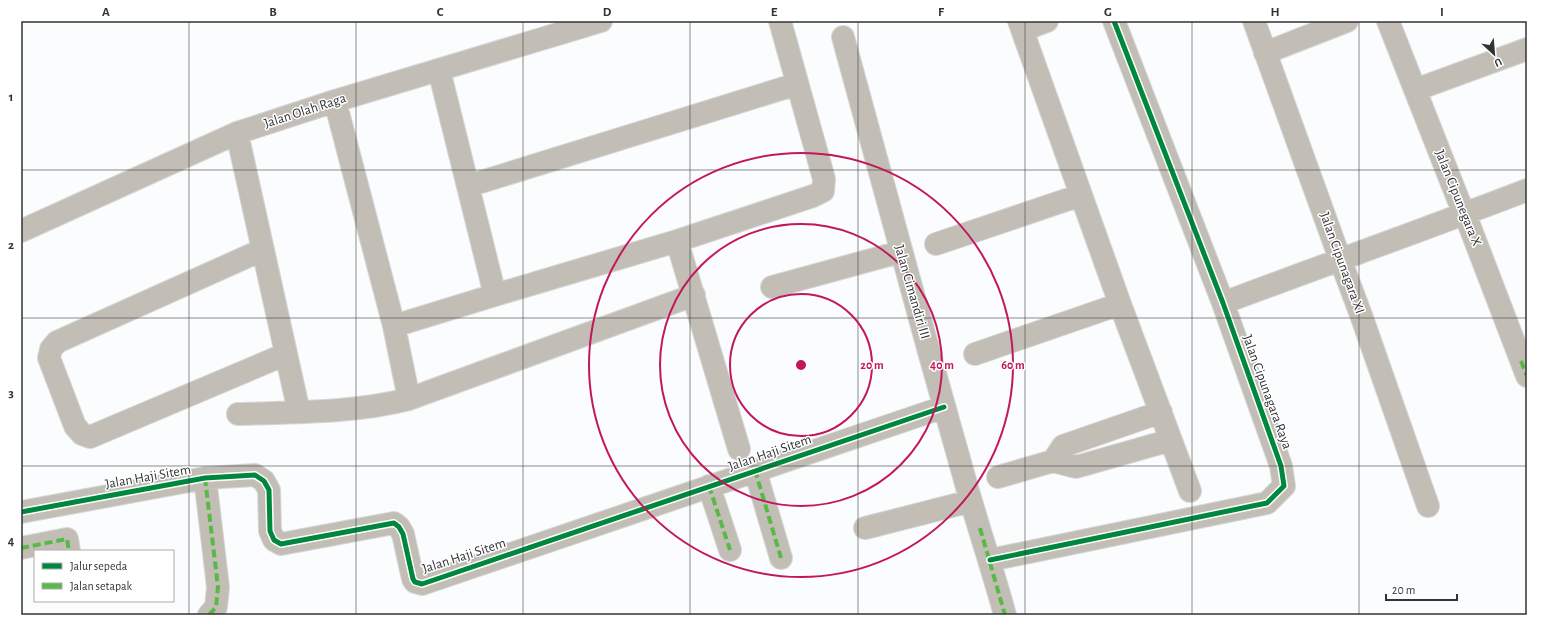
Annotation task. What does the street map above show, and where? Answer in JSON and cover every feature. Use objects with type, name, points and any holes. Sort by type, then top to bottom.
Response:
[{"type":"street","name":"Jalan Olah Raga","points":[[21,231],[237,133],[335,101],[601,21]]},
{"type":"street","points":[[394,326],[495,294],[677,241],[813,196],[823,191],[824,179],[780,21]]},
{"type":"street","points":[[1047,21],[1021,26],[1120,304],[1190,491]]},
{"type":"street","name":"Jalan Cipunagara Raya","points":[[990,560],[1267,503],[1284,486],[1281,466],[1223,303],[1114,21]]},
{"type":"street","name":"Jalan Cipunagara XI","points":[[1254,21],[1361,315],[1428,506]]},
{"type":"street","points":[[1265,53],[1347,21]]},
{"type":"street","name":"Jalan Cipunegara X","points":[[1388,21],[1465,214],[1527,376]]},
{"type":"street","name":"Jalan Cimandiri III","points":[[843,37],[900,252],[1005,615]]},
{"type":"street","points":[[1415,90],[1527,49]]},
{"type":"street","points":[[439,70],[495,294]]},
{"type":"street","points":[[468,186],[797,84]]},
{"type":"street","points":[[335,101],[394,326],[409,399]]},
{"type":"street","points":[[237,133],[299,412]]},
{"type":"street","points":[[1223,303],[1527,190]]},
{"type":"street","points":[[936,244],[1081,195]]},
{"type":"street","points":[[677,241],[740,449]]},
{"type":"street","points":[[262,250],[57,342],[51,349],[49,358],[75,426],[82,434],[90,438],[286,354]]},
{"type":"street","points":[[772,287],[900,252]]},
{"type":"street","points":[[238,414],[317,412],[387,405],[409,399],[694,295]]},
{"type":"street","points":[[974,354],[1120,304]]},
{"type":"street","name":"Jalan Haji Sitem","points":[[21,512],[205,478],[255,475],[264,481],[269,490],[270,531],[274,540],[281,544],[394,523],[400,527],[403,534],[413,579],[415,582],[422,584],[944,407]]},
{"type":"street","points":[[1053,461],[1063,446],[1161,412]]},
{"type":"street","points":[[998,477],[1053,461],[1076,467],[1171,440]]},
{"type":"street","points":[[755,470],[781,558]]},
{"type":"street","points":[[205,478],[218,587],[216,607],[209,615]]},
{"type":"street","points":[[709,486],[730,550]]},
{"type":"street","points":[[865,528],[971,501]]},
{"type":"street","points":[[21,548],[67,539],[69,550]]},
{"type":"marked path","points":[[1521,361],[1527,376]]},
{"type":"marked path","points":[[755,470],[781,558]]},
{"type":"marked path","points":[[205,478],[218,587],[216,607],[209,615]]},
{"type":"marked path","points":[[709,486],[730,550]]},
{"type":"marked path","points":[[980,528],[1005,615]]},
{"type":"marked path","points":[[21,548],[67,539],[69,550]]},
{"type":"cycle path","points":[[990,560],[1267,503],[1284,486],[1281,466],[1223,303],[1114,21]]},
{"type":"cycle path","points":[[21,512],[205,478],[255,475],[264,481],[269,490],[270,531],[274,540],[281,544],[394,523],[399,527],[403,534],[413,579],[415,582],[422,584],[944,407]]}]
